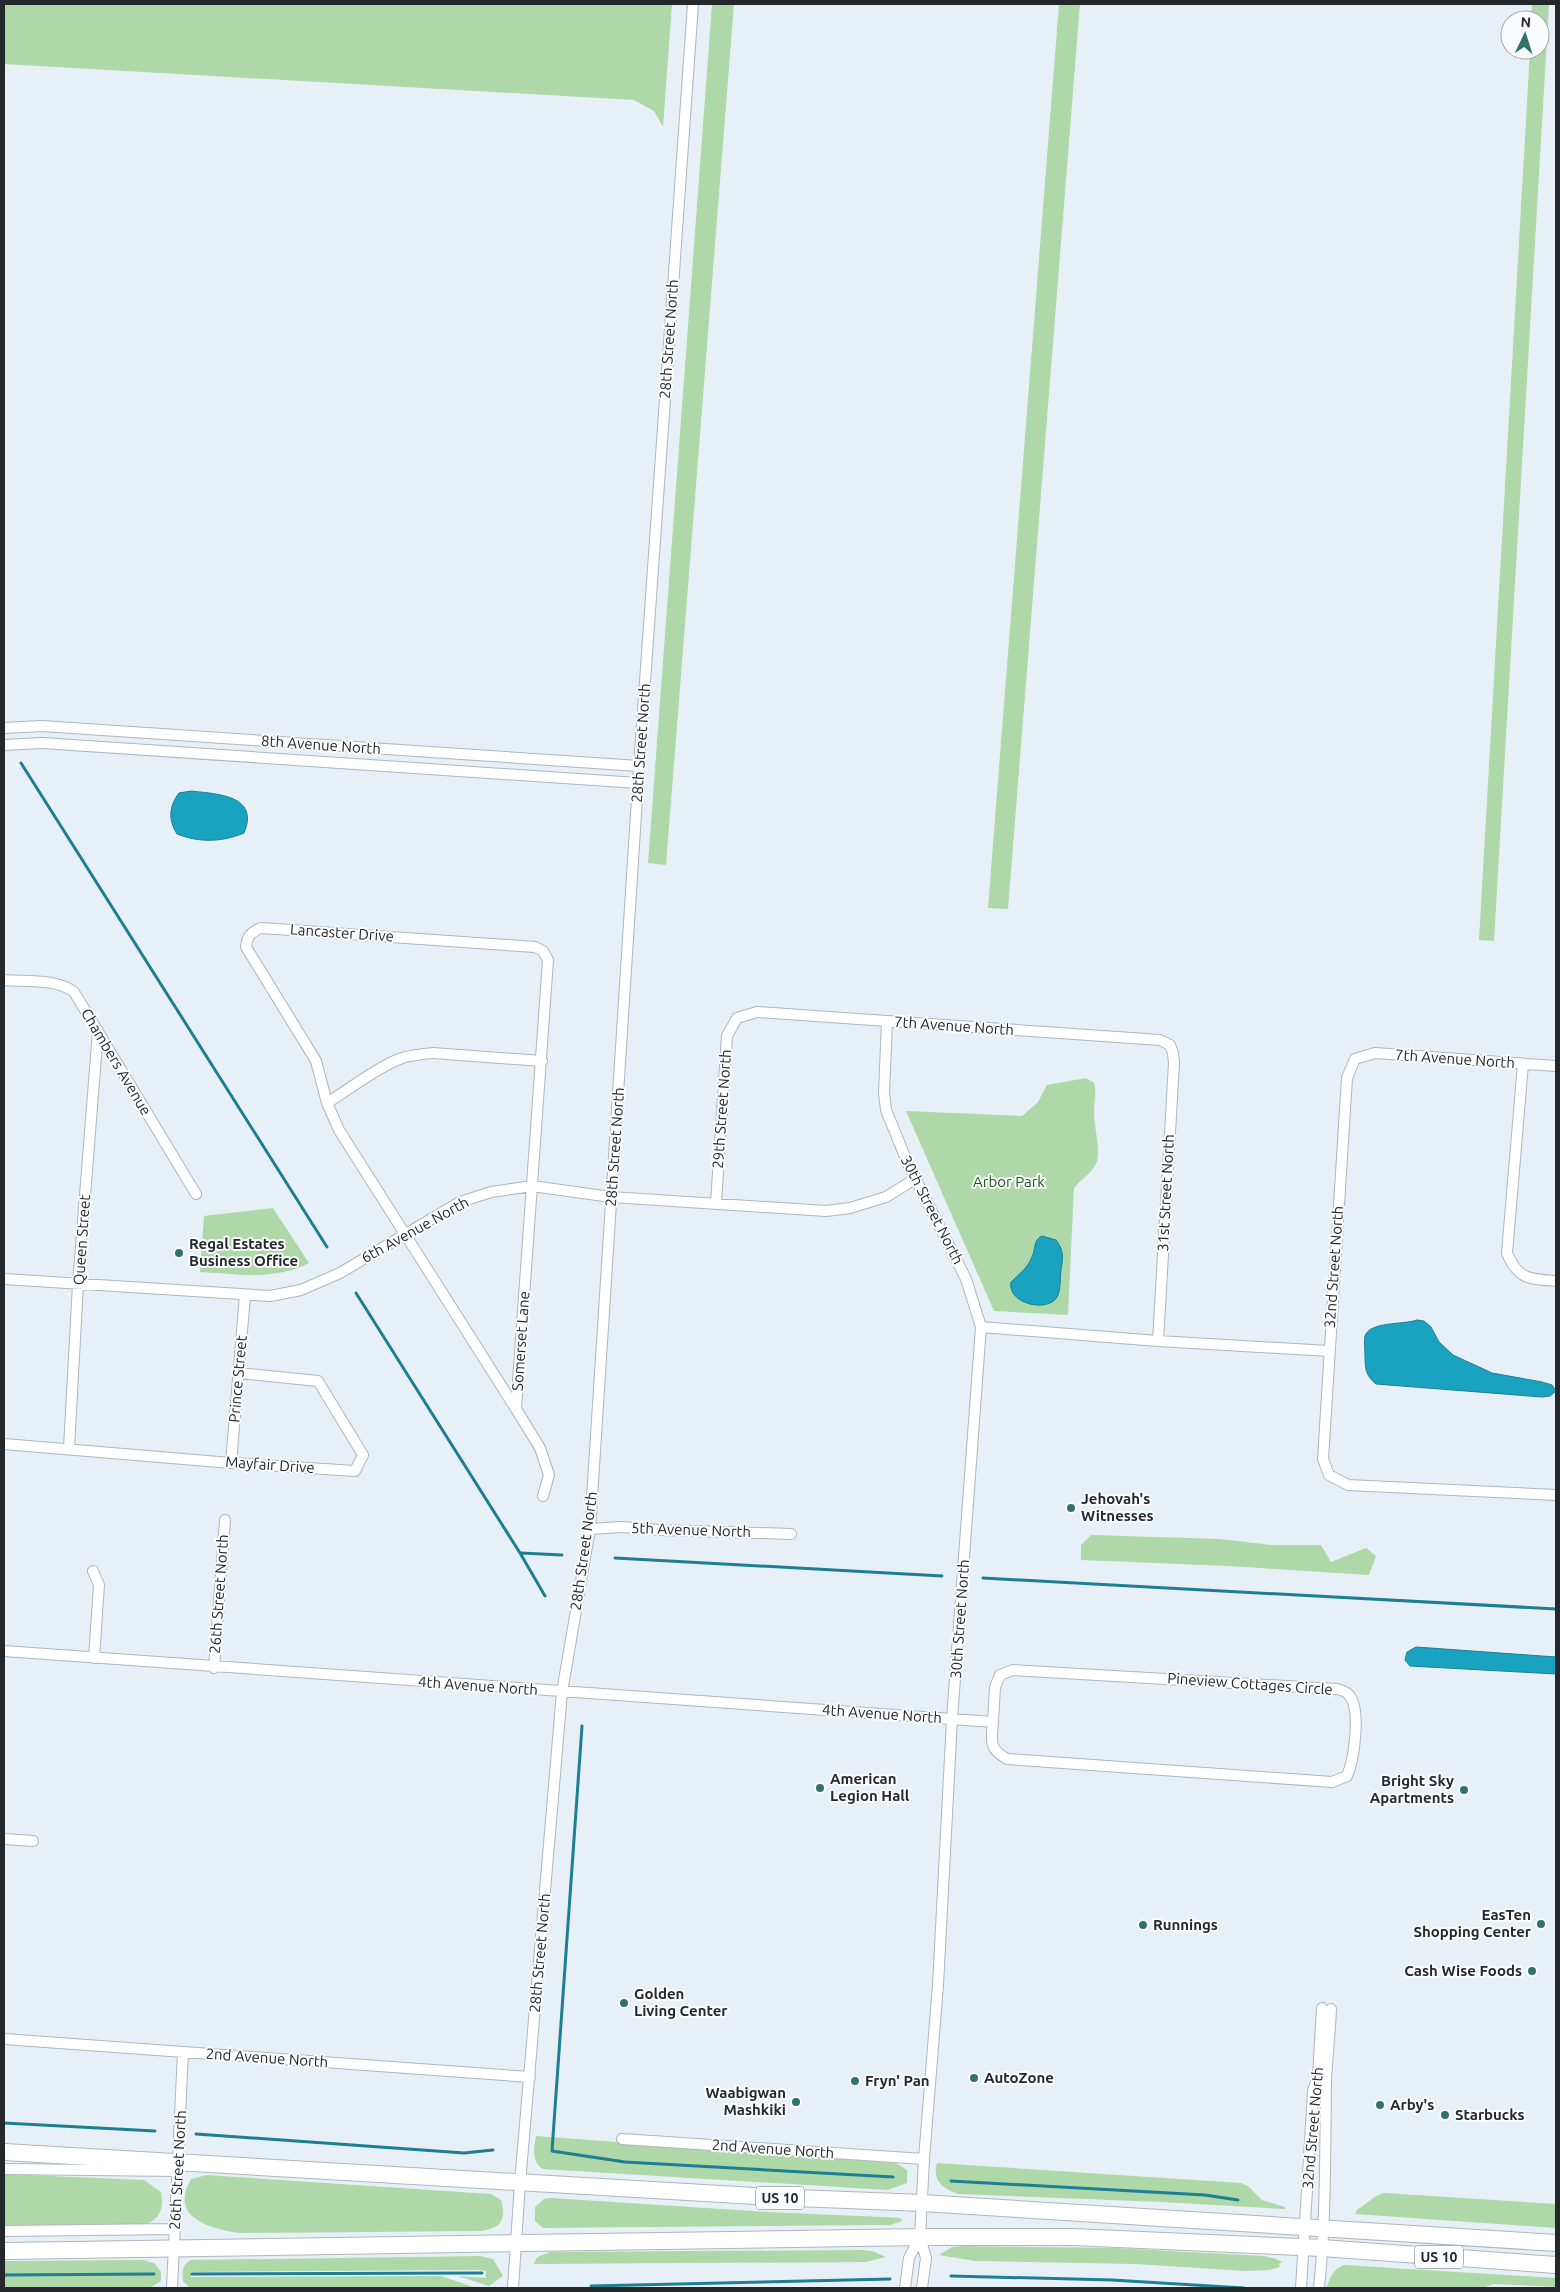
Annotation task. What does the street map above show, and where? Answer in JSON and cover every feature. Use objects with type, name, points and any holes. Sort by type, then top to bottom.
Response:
[{"type":"main road","name":"US 10","points":[[4,2152],[178,2166],[771,2197],[922,2203],[1556,2243]]},
{"type":"main road","name":"US 10","points":[[4,2251],[920,2237],[1073,2237],[1322,2248],[1556,2265]]},
{"type":"street","name":"28th Street North","points":[[514,2288],[520,2183],[562,1692],[590,1529],[639,766],[693,4]]},
{"type":"street","name":"8th Avenue North","points":[[4,728],[42,726],[639,766]]},
{"type":"street","name":"8th Avenue North","points":[[4,745],[42,743],[638,783]]},
{"type":"street","name":"Lancaster Drive","points":[[404,1236],[339,1130],[327,1103],[316,1061],[246,947],[247,939],[252,931],[261,928],[535,947],[543,951],[548,960],[532,1186]]},
{"type":"street","name":"Chambers Avenue","points":[[4,980],[57,984],[68,987],[74,992],[196,1194]]},
{"type":"street","name":"7th Avenue North","points":[[737,1018],[757,1012],[1146,1038],[1170,1044]]},
{"type":"street","name":"29th Street North","points":[[716,1203],[727,1036],[737,1018]]},
{"type":"street","name":"30th Street North","points":[[887,1022],[884,1092],[886,1110],[915,1179],[966,1279],[981,1327],[952,1719],[938,1985],[924,2160],[920,2237],[926,2258],[922,2288]]},
{"type":"street","name":"Queen Street","points":[[69,1448],[78,1284],[98,1032]]},
{"type":"street","name":"31st Street North","points":[[1158,1341],[1174,1063],[1174,1053],[1170,1044]]},
{"type":"street","points":[[327,1103],[389,1065],[401,1059],[417,1055],[433,1053],[542,1060]]},
{"type":"street","name":"7th Avenue North","points":[[1355,1059],[1375,1054],[1556,1066]]},
{"type":"street","name":"32nd Street North","points":[[1355,1059],[1348,1078],[1329,1351],[1323,1458],[1328,1475],[1348,1485],[1556,1495]]},
{"type":"street","points":[[1523,1064],[1507,1253],[1513,1268],[1532,1279],[1556,1281]]},
{"type":"street","name":"6th Avenue North","points":[[4,1279],[270,1296],[301,1290],[340,1273],[460,1202],[491,1192],[532,1186],[612,1197],[826,1211],[850,1208],[886,1197],[915,1179]]},
{"type":"street","name":"Somerset Lane","points":[[516,1409],[532,1186]]},
{"type":"street","name":"Somerset Lane","points":[[404,1236],[516,1409]]},
{"type":"street","name":"Prince Street","points":[[231,1463],[245,1295]]},
{"type":"street","points":[[981,1327],[1158,1341],[1329,1351]]},
{"type":"street","name":"Mayfair Drive","points":[[4,1444],[231,1463],[355,1470],[363,1455],[318,1381],[239,1373]]},
{"type":"street","points":[[516,1409],[540,1448],[549,1475],[543,1496]]},
{"type":"street","name":"26th Street North","points":[[214,1668],[225,1520]]},
{"type":"street","name":"5th Avenue North","points":[[590,1529],[622,1527],[791,1534]]},
{"type":"street","points":[[93,1571],[99,1585],[94,1658]]},
{"type":"street","name":"4th Avenue North","points":[[4,1652],[952,1719]]},
{"type":"street","name":"Pineview Cottages Circle","points":[[1012,1670],[1338,1689],[1349,1694],[1356,1708],[1352,1763],[1347,1776],[1332,1782],[1007,1759],[997,1753],[991,1742],[992,1722],[994,1687],[1000,1675],[1012,1670]]},
{"type":"street","points":[[952,1719],[992,1722]]},
{"type":"street","points":[[4,1839],[33,1841]]},
{"type":"street","name":"32nd Street North","points":[[1301,2288],[1313,2091],[1318,2075],[1327,2009],[1327,2126],[1319,2288]]},
{"type":"street","name":"2nd Avenue North","points":[[4,2039],[530,2077]]},
{"type":"street","name":"26th Street North","points":[[172,2288],[183,2052]]},
{"type":"street","name":"2nd Avenue North","points":[[622,2139],[924,2160]]},
{"type":"street","points":[[4,2169],[178,2166]]},
{"type":"street","points":[[4,2231],[175,2229]]},
{"type":"street","name":"30th Street North","points":[[905,2288],[909,2258],[920,2237]]},
{"type":"green space","points":[[4,4],[672,4],[663,127],[654,111],[634,100],[4,64]]},
{"type":"green space","points":[[712,4],[734,4],[666,865],[648,863]]},
{"type":"green space","points":[[1059,4],[1080,4],[1008,909],[988,908]]},
{"type":"green space","points":[[1532,4],[1549,4],[1549,10],[1532,10]]},
{"type":"green space","points":[[1529,60],[1546,60],[1494,941],[1479,940]]},
{"type":"green space","name":"Arbor Park","points":[[1086,1078],[1094,1083],[1095,1087],[1094,1116],[1098,1155],[1093,1169],[1074,1188],[1068,1315],[994,1311],[906,1111],[1022,1116],[1038,1102],[1047,1085]]},
{"type":"green space","points":[[273,1208],[309,1263],[296,1269],[269,1274],[242,1275],[200,1272],[204,1216]]},
{"type":"green space","points":[[1091,1535],[1220,1539],[1273,1545],[1321,1545],[1331,1562],[1366,1548],[1376,1556],[1369,1575],[1228,1566],[1081,1560],[1081,1545]]},
{"type":"green space","points":[[536,2136],[896,2163],[907,2170],[907,2183],[888,2190],[543,2169],[535,2159]]},
{"type":"green space","points":[[937,2163],[1241,2183],[1248,2186],[1262,2200],[1285,2207],[1285,2209],[959,2194],[948,2190],[940,2183],[936,2175]]},
{"type":"green space","points":[[4,2174],[144,2180],[161,2192],[162,2207],[156,2218],[147,2224],[4,2226]]},
{"type":"green space","points":[[207,2175],[491,2194],[501,2200],[503,2213],[501,2222],[498,2225],[481,2231],[239,2233],[205,2224],[195,2219],[189,2212],[185,2203],[186,2192],[191,2179]]},
{"type":"green space","points":[[1384,2193],[1556,2204],[1556,2228],[1355,2214],[1357,2210],[1376,2196]]},
{"type":"green space","points":[[544,2199],[768,2212],[900,2218],[902,2221],[890,2225],[543,2228],[535,2221],[535,2207]]},
{"type":"green space","points":[[952,2247],[1116,2248],[1264,2256],[1282,2262],[1279,2264],[1280,2267],[1269,2270],[1246,2271],[1135,2264],[975,2261],[939,2255]]},
{"type":"green space","points":[[872,2251],[886,2257],[866,2262],[534,2264],[537,2257],[550,2252]]},
{"type":"green space","points":[[480,2256],[493,2259],[503,2276],[489,2286],[458,2276],[486,2278],[486,2271],[479,2270],[191,2272],[191,2277],[441,2276],[476,2288],[190,2288],[183,2281],[184,2266],[192,2260]]},
{"type":"green space","points":[[143,2260],[154,2263],[161,2272],[161,2281],[149,2288],[4,2288],[4,2261]]},
{"type":"green space","points":[[1344,2265],[1556,2278],[1556,2287],[1494,2284],[1482,2288],[1326,2288],[1334,2272]]},
{"type":"water","points":[[191,791],[212,793],[233,799],[241,804],[246,811],[247,820],[244,833],[219,840],[194,839],[177,834],[171,818],[173,803],[179,793]]},
{"type":"water","points":[[1042,1236],[1056,1240],[1062,1250],[1060,1287],[1057,1297],[1052,1302],[1045,1305],[1029,1304],[1015,1296],[1011,1290],[1011,1282],[1028,1265],[1036,1242]]},
{"type":"water","points":[[1417,1320],[1424,1321],[1431,1327],[1439,1342],[1453,1355],[1492,1373],[1552,1385],[1556,1391],[1550,1396],[1542,1397],[1376,1384],[1368,1375],[1366,1368],[1365,1336],[1368,1331],[1388,1324]]},
{"type":"water","points":[[1416,1647],[1556,1657],[1556,1674],[1410,1666],[1405,1660],[1407,1652]]},
{"type":"waterway","points":[[21,763],[327,1247]]},
{"type":"waterway","points":[[356,1293],[520,1553],[545,1596]]},
{"type":"waterway","points":[[521,1553],[562,1555]]},
{"type":"waterway","points":[[615,1558],[942,1576]]},
{"type":"waterway","points":[[983,1578],[1556,1609]]},
{"type":"waterway","points":[[582,1726],[552,2151],[625,2162],[893,2177]]},
{"type":"waterway","points":[[4,2123],[155,2131]]},
{"type":"waterway","points":[[196,2134],[464,2153],[493,2150]]},
{"type":"waterway","points":[[951,2181],[1205,2195],[1238,2200]]},
{"type":"waterway","points":[[192,2274],[482,2273]]},
{"type":"waterway","points":[[4,2275],[154,2274]]},
{"type":"waterway","points":[[951,2276],[1112,2280],[1244,2288]]},
{"type":"waterway","points":[[591,2286],[890,2279]]},
{"type":"place","name":"Regal Estates Business Office","points":[[179,1253]]},
{"type":"place","name":"Jehovah's Witnesses","points":[[1071,1508]]},
{"type":"place","name":"American Legion Hall","points":[[820,1788]]},
{"type":"place","name":"Bright Sky Apartments","points":[[1464,1790]]},
{"type":"place","name":"EasTen Shopping Center","points":[[1541,1924]]},
{"type":"place","name":"Runnings","points":[[1143,1925]]},
{"type":"place","name":"Cash Wise Foods","points":[[1532,1971]]},
{"type":"place","name":"Golden Living Center","points":[[624,2003]]},
{"type":"place","name":"AutoZone","points":[[974,2078]]},
{"type":"place","name":"Fryn' Pan","points":[[855,2081]]},
{"type":"place","name":"Waabigwan Mashkiki","points":[[796,2102]]},
{"type":"place","name":"Arby's","points":[[1380,2105]]},
{"type":"place","name":"Starbucks","points":[[1445,2115]]}]
